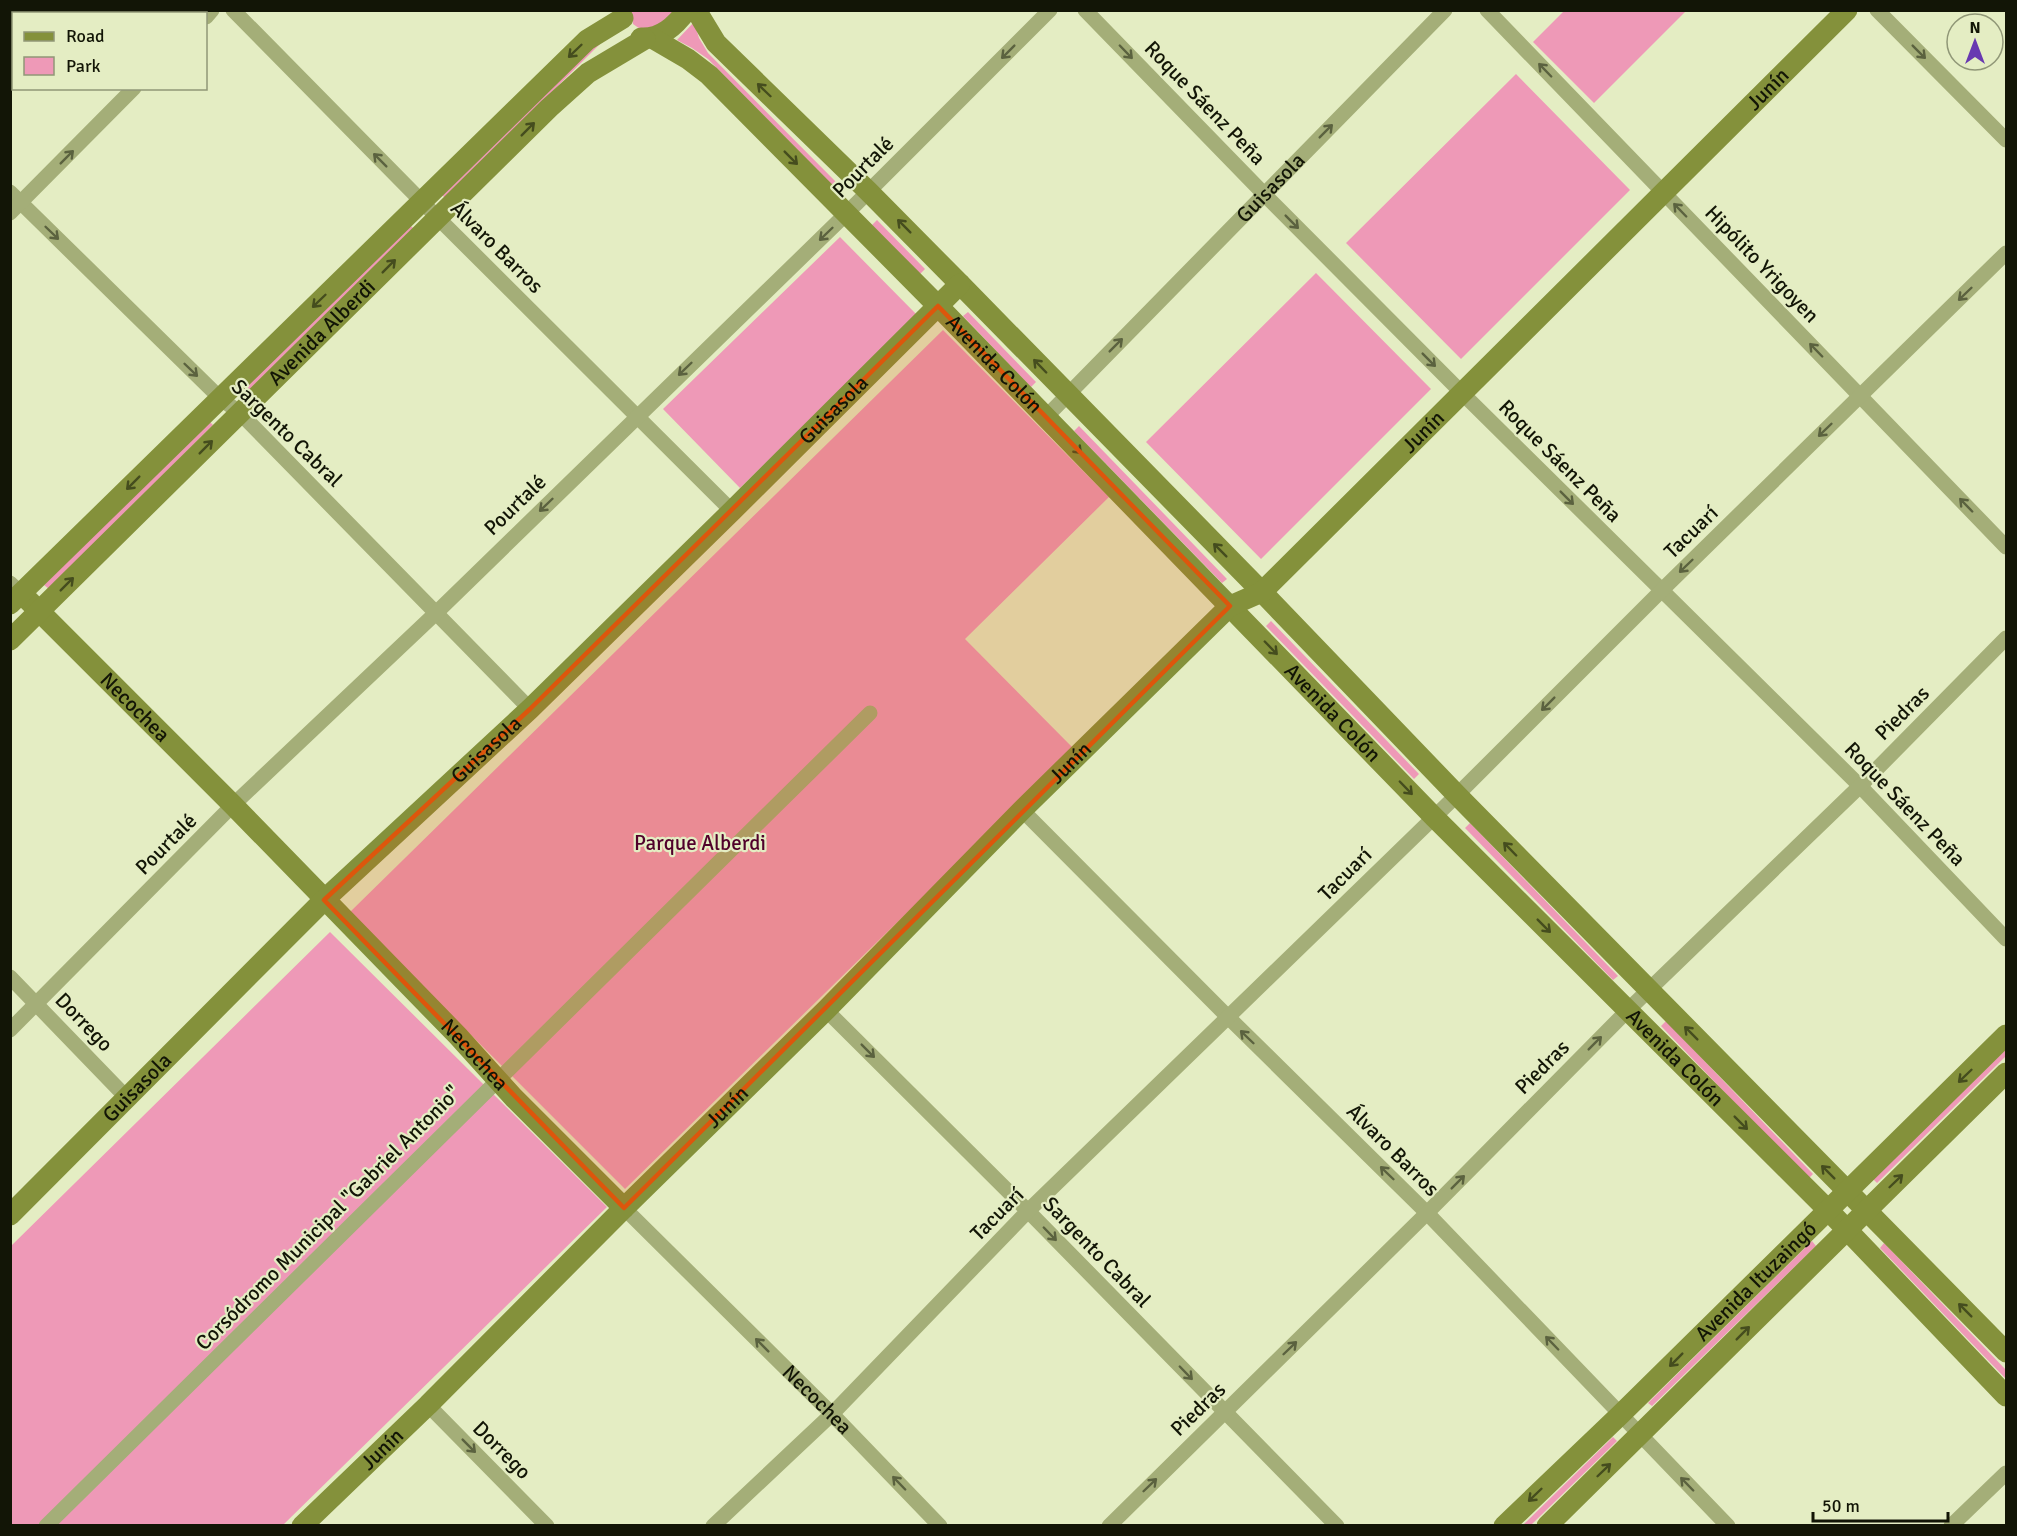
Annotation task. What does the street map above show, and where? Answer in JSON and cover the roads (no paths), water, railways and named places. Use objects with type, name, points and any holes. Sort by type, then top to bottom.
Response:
[{"type":"main road","name":"Avenida Alberdi","points":[[10,640],[549,108],[588,73],[649,39],[662,35],[679,21],[687,10]]},
{"type":"main road","name":"Avenida Colón","points":[[696,10],[716,43],[868,190],[1648,990],[2007,1352]]},
{"type":"main road","name":"Junín","points":[[302,1526],[428,1405],[826,1010],[1022,810],[1230,606],[1262,592],[1847,10]]},
{"type":"main road","name":"Avenida Alberdi","points":[[14,593],[220,398],[587,40],[623,14]]},
{"type":"main road","name":"Avenida Colón","points":[[623,14],[628,30],[633,35],[649,39],[688,59],[709,75],[938,306],[1434,817],[1828,1210],[2007,1396]]},
{"type":"main road","name":"Guisasola","points":[[10,1215],[324,900],[530,709],[960,284]]},
{"type":"main road","name":"Necochea","points":[[14,593],[40,611],[450,1027],[498,1080],[624,1208]]},
{"type":"main road","name":"Avenida Ituzaingó","points":[[1504,1526],[2007,1035]]},
{"type":"main road","name":"Avenida Ituzaingó","points":[[1547,1526],[2007,1073]]},
{"type":"street","name":"Álvaro Barros","points":[[233,10],[732,511]]},
{"type":"street","name":"Pourtalé","points":[[10,1030],[233,806],[437,612],[846,214],[1050,10]]},
{"type":"street","name":"Roque Sáenz Peña","points":[[1085,10],[1463,394],[1860,786],[2007,939]]},
{"type":"street","name":"Guisasola","points":[[1046,417],[1446,10]]},
{"type":"street","name":"Hipólito Yrigoyen","points":[[1487,10],[2007,547]]},
{"type":"street","points":[[1877,10],[2007,140]]},
{"type":"street","points":[[14,203],[132,90]]},
{"type":"street","name":"Sargento Cabral","points":[[14,203],[220,398],[240,413],[530,709]]},
{"type":"street","name":"Tacuarí","points":[[713,1526],[832,1414],[1028,1211],[1457,795],[1661,591],[2007,253]]},
{"type":"street","name":"Piedras","points":[[1109,1526],[1427,1213],[1648,990],[1860,786],[2007,638]]},
{"type":"street","name":"Corsódromo Municipal \"Gabriel Antonio\"","points":[[46,1526],[870,713]]},
{"type":"street","name":"Álvaro Barros","points":[[1022,810],[1427,1213],[1728,1526]]},
{"type":"street","name":"Dorrego","points":[[10,977],[126,1097]]},
{"type":"street","name":"Sargento Cabral","points":[[826,1010],[1028,1211],[1337,1526]]},
{"type":"street","name":"Necochea","points":[[624,1208],[832,1414],[940,1526]]},
{"type":"street","name":"Dorrego","points":[[428,1405],[547,1526]]},
{"type":"street","points":[[1950,1526],[2007,1473]]},
{"type":"park label","name":"Parque Alberdi","points":[[700,843]]}]
